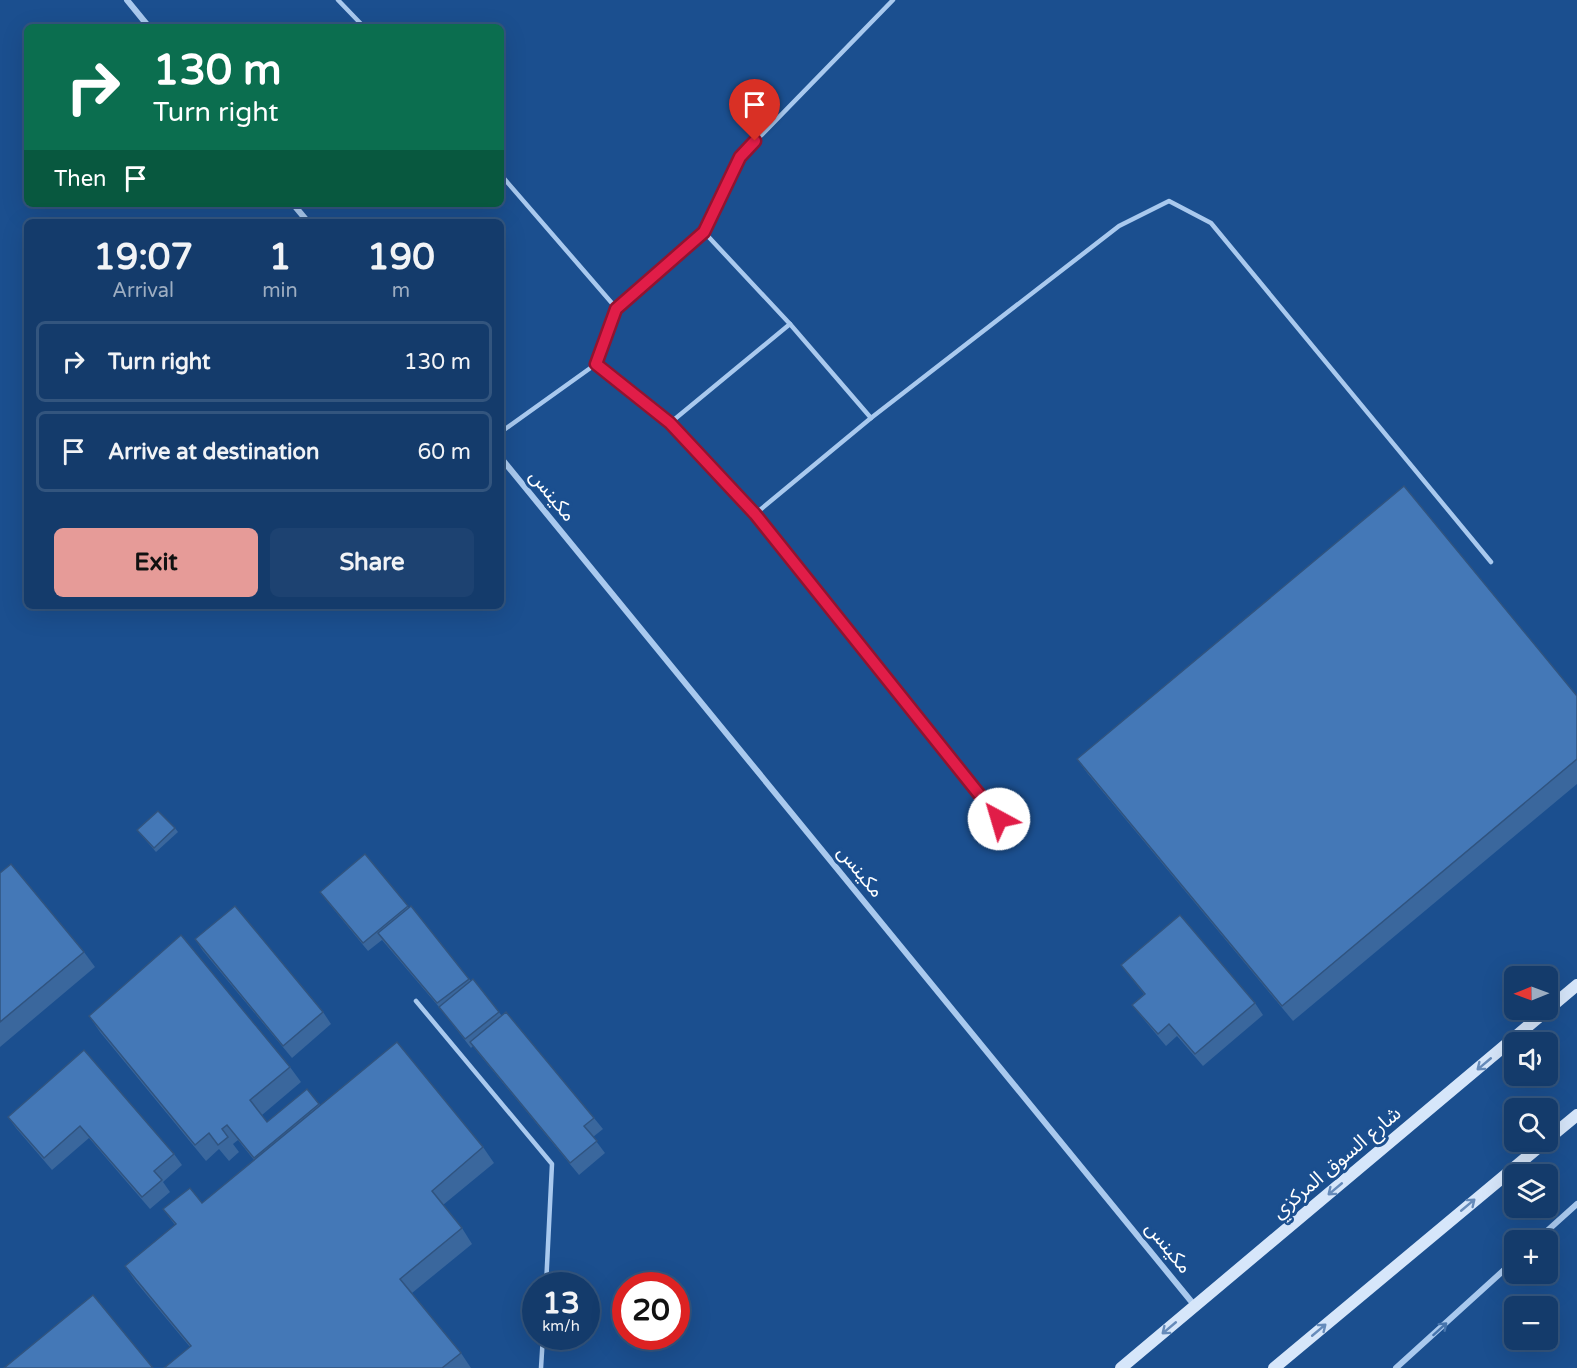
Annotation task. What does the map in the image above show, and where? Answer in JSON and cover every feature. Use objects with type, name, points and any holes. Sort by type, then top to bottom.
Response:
[{"type":"main road","name":"شارع السوق المركزي","points":[[1121,1368],[1577,985]]},
{"type":"main road","points":[[1558,1130],[1577,1115]]},
{"type":"main road","points":[[1274,1368],[1532,1152]]},
{"type":"street","points":[[127,0],[147,24]]},
{"type":"street","points":[[296,207],[306,219]]},
{"type":"street","name":"مكينس","points":[[504,462],[1196,1306]]},
{"type":"street","points":[[1548,1230],[1577,1204]]},
{"type":"street","points":[[1396,1368],[1504,1270]]},
{"type":"lane","points":[[338,0],[361,24]]},
{"type":"lane","points":[[504,430],[596,364],[616,309],[704,232],[740,157],[893,0]]},
{"type":"lane","points":[[504,178],[616,309]]},
{"type":"lane","points":[[755,514],[871,418],[1119,226],[1169,201],[1211,223],[1491,562]]},
{"type":"lane","points":[[704,232],[790,324],[871,418]]},
{"type":"lane","points":[[670,423],[790,324]]},
{"type":"lane","points":[[596,364],[670,423],[755,514],[999,819]]},
{"type":"lane","points":[[416,1001],[552,1164],[547,1272]]},
{"type":"lane","points":[[541,1368],[542,1350]]},
{"type":"building","points":[[1404,486],[1577,696],[1577,759],[1282,1006],[1077,759]]},
{"type":"building","points":[[158,811],[175,828],[154,848],[137,830]]},
{"type":"building","points":[[365,854],[408,906],[363,943],[320,892]]},
{"type":"building","points":[[11,864],[84,952],[0,1022],[0,873]]},
{"type":"building","points":[[235,906],[323,1012],[283,1046],[195,939]]},
{"type":"building","points":[[411,906],[469,979],[437,1003],[378,933]]},
{"type":"building","points":[[1180,915],[1255,1003],[1195,1054],[1169,1024],[1158,1034],[1132,1005],[1145,994],[1121,965]]},
{"type":"building","points":[[181,935],[290,1067],[250,1100],[267,1122],[307,1089],[319,1104],[254,1158],[227,1125],[222,1129],[228,1137],[218,1145],[209,1133],[195,1145],[89,1016]]},
{"type":"building","points":[[473,979],[499,1012],[465,1039],[439,1007]]},
{"type":"building","points":[[506,1012],[594,1118],[584,1126],[597,1141],[570,1163],[470,1042]]},
{"type":"building","points":[[397,1042],[483,1147],[432,1191],[462,1228],[400,1279],[461,1353],[442,1368],[164,1368],[191,1346],[125,1266],[176,1224],[163,1209],[190,1188],[202,1203]]},
{"type":"building","points":[[84,1050],[174,1154],[154,1171],[162,1180],[142,1197],[80,1126],[44,1158],[8,1117]]},
{"type":"building","points":[[93,1295],[153,1368],[4,1368]]},
{"type":"route","points":[[755,141],[740,157],[704,232],[616,309],[596,364],[670,423],[755,514],[999,819]]}]
